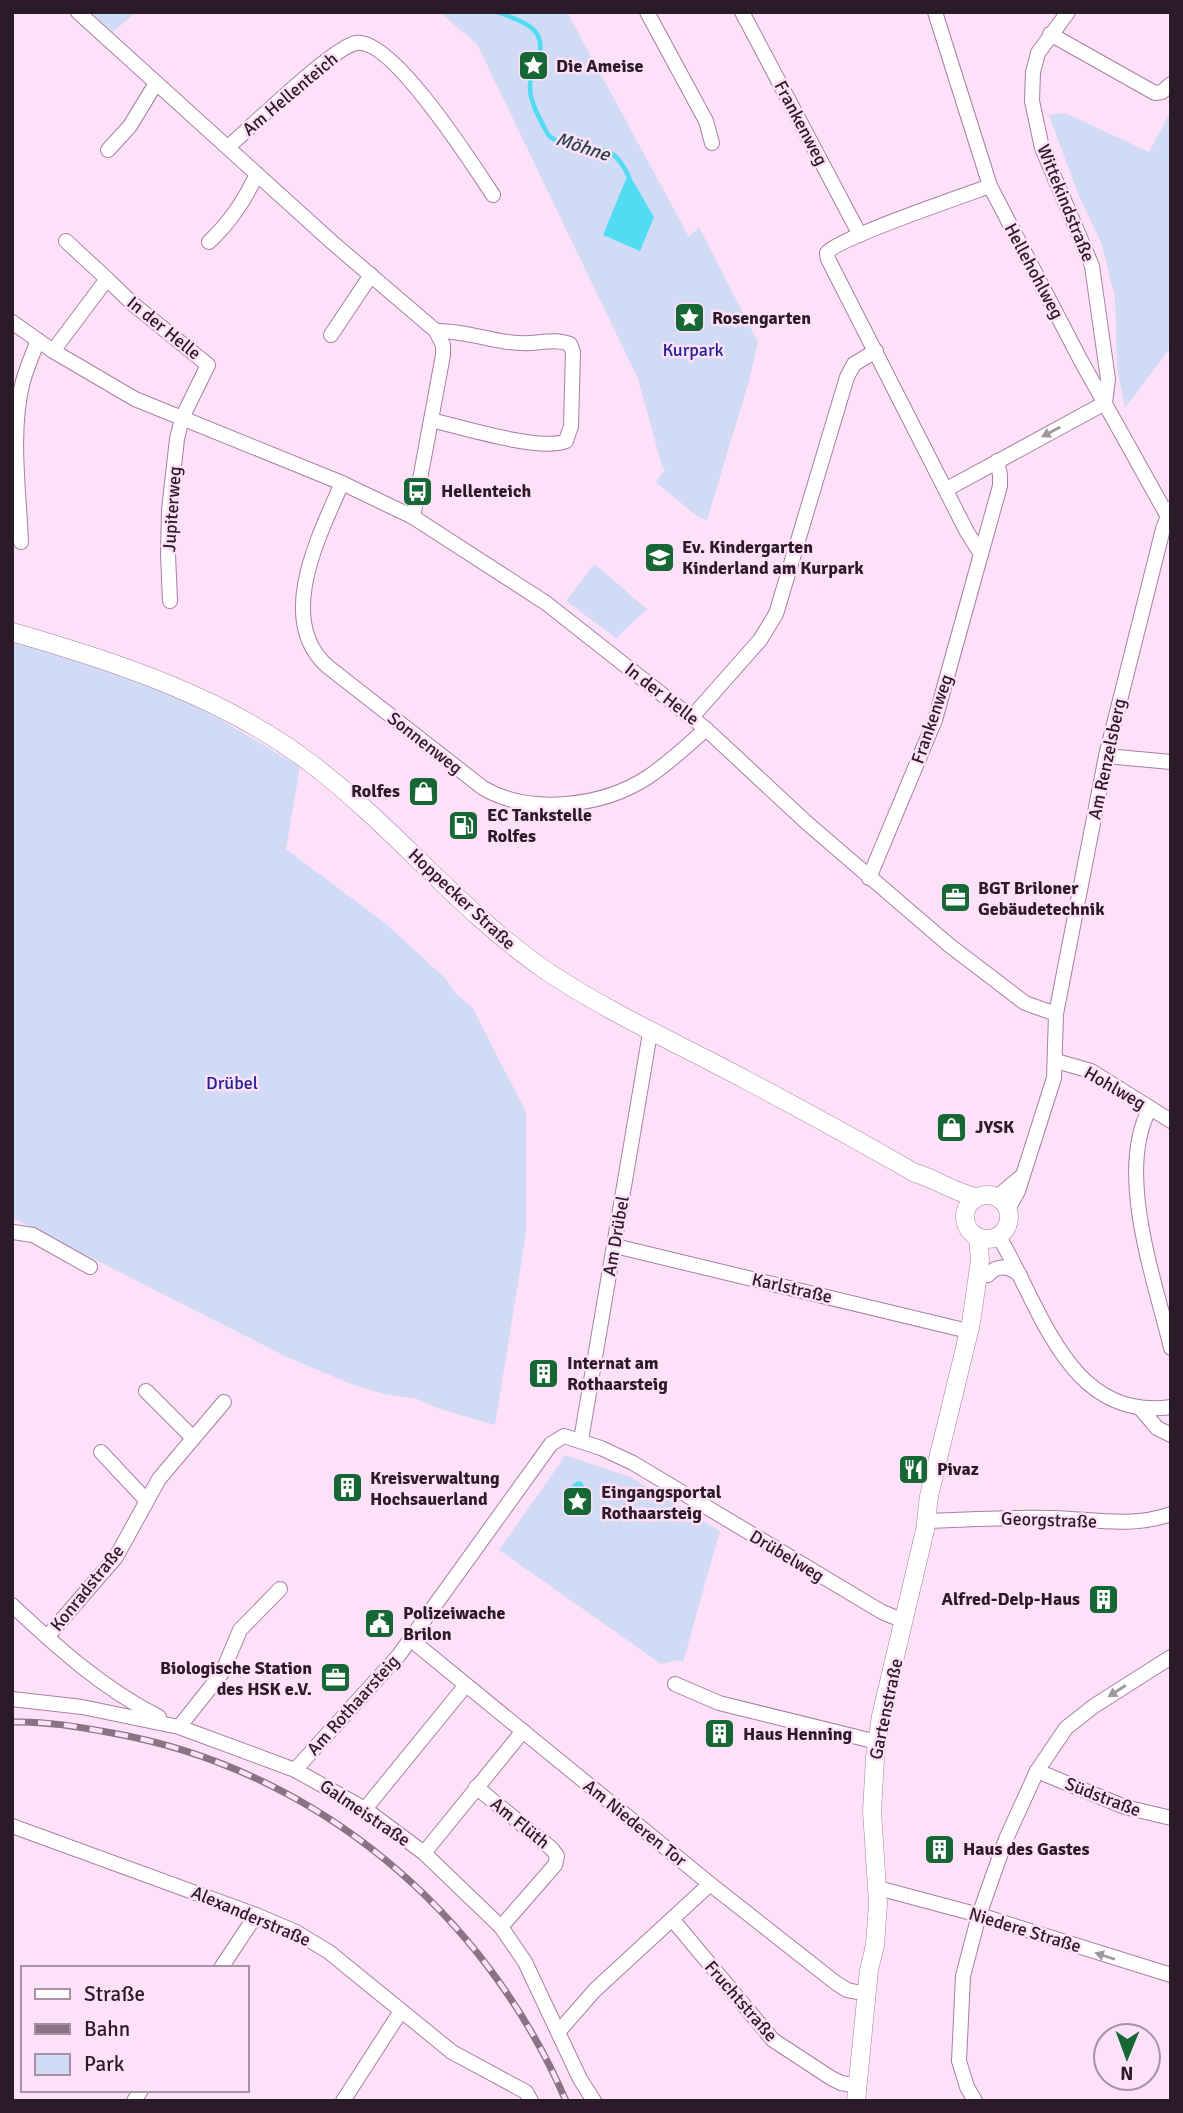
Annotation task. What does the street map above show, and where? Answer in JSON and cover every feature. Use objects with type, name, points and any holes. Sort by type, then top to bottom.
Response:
[{"type":"street","name":"Am Hellenteich","points":[[78,12],[436,331]]},
{"type":"street","points":[[647,12],[706,121],[712,143]]},
{"type":"street","name":"Frankenweg","points":[[742,12],[860,235]]},
{"type":"street","name":"Hellehohlweg","points":[[935,12],[990,186],[1105,403],[1169,511]]},
{"type":"street","name":"Wittekindstraße","points":[[1068,12],[1038,53],[1032,101],[1042,148],[1092,266],[1108,379],[1105,403]]},
{"type":"street","points":[[1050,34],[1155,93],[1162,92],[1171,85]]},
{"type":"street","name":"Am Hellenteich","points":[[228,147],[326,61],[346,47],[363,43],[374,48],[428,102],[493,195]]},
{"type":"street","points":[[108,150],[130,126],[156,83]]},
{"type":"street","points":[[209,242],[228,225],[242,206],[257,174]]},
{"type":"street","points":[[981,554],[967,532],[827,256],[830,248],[860,235],[990,186]]},
{"type":"street","name":"In der Helle","points":[[66,241],[158,325],[207,363],[182,418]]},
{"type":"street","points":[[331,335],[371,275]]},
{"type":"street","points":[[53,351],[107,279]]},
{"type":"street","name":"In der Helle","points":[[12,322],[117,390],[342,483],[413,517],[546,603],[692,717],[869,878],[949,945],[1025,1003],[1056,1014]]},
{"type":"street","points":[[413,517],[443,350],[436,331],[455,330],[510,343],[558,341],[570,344],[573,352],[571,426],[566,441],[553,444],[506,438],[431,420]]},
{"type":"street","points":[[21,542],[17,447],[20,403],[23,381],[38,340]]},
{"type":"street","points":[[692,717],[760,640],[776,614],[847,377],[854,364],[876,351]]},
{"type":"street","points":[[947,489],[1105,403]]},
{"type":"street","name":"Jupiterweg","points":[[170,600],[169,510],[182,418]]},
{"type":"street","name":"Frankenweg","points":[[869,878],[935,720],[1000,486],[997,461]]},
{"type":"street","name":"Sonnenweg","points":[[342,483],[311,555],[308,569],[304,618],[311,647],[327,666],[483,788],[502,797],[543,803],[599,798],[619,792],[649,777],[706,729]]},
{"type":"street","name":"Am Renzelsberg","points":[[1056,1014],[1106,756],[1169,511]]},
{"type":"street","name":"Hoppecker Straße","points":[[12,632],[88,655],[182,691],[232,714],[321,771],[512,946],[569,986],[650,1033],[744,1079],[915,1173],[932,1178],[963,1194],[977,1197]]},
{"type":"street","points":[[1106,756],[1171,762]]},
{"type":"street","points":[[1003,1203],[1018,1191],[1054,1078],[1056,1014]]},
{"type":"street","name":"Am Drübel","points":[[581,1440],[650,1033]]},
{"type":"street","name":"Hohlweg","points":[[1056,1061],[1091,1071],[1171,1121]]},
{"type":"street","points":[[1150,1108],[1138,1140],[1136,1188],[1150,1262],[1171,1348]]},
{"type":"street","name":"Hoppecker Straße","points":[[915,1173],[927,1188],[954,1205],[965,1218]]},
{"type":"street","points":[[990,1238],[1009,1222],[1003,1203],[985,1195],[977,1197],[968,1206],[965,1218],[968,1230],[990,1238],[1020,1275],[1059,1349],[1078,1375],[1109,1399],[1140,1408],[1171,1407]]},
{"type":"street","points":[[13,1233],[33,1235],[90,1266]]},
{"type":"street","name":"Gartenstraße","points":[[969,1327],[981,1304],[988,1275],[990,1238]]},
{"type":"street","name":"Gartenstraße","points":[[857,2093],[869,1970],[876,1937],[878,1888],[872,1811],[877,1741],[927,1521],[929,1496],[969,1327],[980,1260],[990,1238]]},
{"type":"street","name":"Karlstraße","points":[[615,1246],[969,1327]]},
{"type":"street","points":[[988,1275],[1001,1267],[1020,1275]]},
{"type":"street","points":[[146,1391],[193,1438]]},
{"type":"street","name":"Konradstraße","points":[[47,1637],[116,1557],[165,1470],[224,1402]]},
{"type":"street","points":[[1140,1408],[1157,1428],[1171,1435]]},
{"type":"street","name":"Drübelweg","points":[[559,1437],[568,1436],[581,1440],[650,1472],[882,1612],[904,1621]]},
{"type":"street","name":"Am Rothaarsteig","points":[[295,1770],[393,1662],[551,1444],[559,1437]]},
{"type":"street","points":[[101,1452],[146,1500]]},
{"type":"street","name":"Georgstraße","points":[[927,1521],[1052,1518],[1125,1522],[1151,1520],[1171,1514]]},
{"type":"street","points":[[12,1605],[86,1672],[117,1694],[179,1727],[222,1673],[240,1630],[280,1589]]},
{"type":"street","name":"Am Niederen Tor","points":[[410,1639],[710,1884],[842,1987],[867,1994]]},
{"type":"street","points":[[975,2101],[963,2076],[958,2054],[963,1976],[979,1915],[1006,1839],[1037,1771],[1066,1728],[1094,1706],[1171,1657]]},
{"type":"street","points":[[675,1684],[719,1703],[877,1741]]},
{"type":"street","points":[[365,1809],[466,1685]]},
{"type":"street","name":"Galmeistraße","points":[[12,1699],[82,1707],[179,1727],[295,1770],[365,1809],[424,1853],[501,1927],[525,1962],[580,2079],[594,2101]]},
{"type":"street","name":"Am Flüth","points":[[424,1853],[523,1731]]},
{"type":"street","name":"Südstraße","points":[[1037,1771],[1125,1807],[1171,1818]]},
{"type":"street","name":"Am Flüth","points":[[476,1787],[557,1856],[555,1865],[501,1927]]},
{"type":"street","name":"Alexanderstraße","points":[[12,1826],[256,1915],[318,1945],[452,2052],[526,2092],[531,2101]]},
{"type":"street","points":[[559,2031],[595,1990],[710,1884]]},
{"type":"street","name":"Niedere Straße","points":[[878,1888],[979,1915],[1171,1975]]},
{"type":"street","points":[[223,1966],[256,1915]]},
{"type":"street","name":"Fruchtstraße","points":[[672,1919],[773,2040],[857,2093]]},
{"type":"street","points":[[343,2101],[401,2011]]},
{"type":"green space","points":[[91,12],[136,12],[113,32]]},
{"type":"green space","name":"Kurpark","points":[[439,12],[567,12],[689,237],[699,227],[758,342],[707,520],[698,517],[656,482],[665,470],[638,379],[477,44]]},
{"type":"green space","points":[[1171,111],[1171,347],[1125,408],[1117,369],[1115,298],[1101,242],[1078,194],[1049,115],[1065,113],[1149,152]]},
{"type":"green space","points":[[594,564],[647,609],[616,638],[566,601]]},
{"type":"green space","name":"Drübel","points":[[12,642],[127,676],[196,705],[300,767],[286,849],[385,923],[472,1007],[526,1112],[526,1234],[495,1425],[440,1409],[417,1399],[384,1394],[351,1384],[285,1356],[15,1219],[12,1214]]},
{"type":"green space","points":[[564,1455],[630,1477],[720,1531],[683,1662],[678,1660],[661,1664],[499,1550]]},
{"type":"water","points":[[626,179],[633,181],[654,217],[640,251],[603,235]]},
{"type":"water","points":[[578,1481],[582,1482],[586,1494],[582,1506],[578,1508],[567,1500],[567,1494]]},
{"type":"waterway","name":"Möhne","points":[[498,12],[523,22],[536,32],[539,39],[540,48],[530,91],[536,111],[549,136],[561,143],[605,150],[622,164],[630,180]]},
{"type":"railway","points":[[12,1722],[50,1723],[88,1729],[187,1751],[258,1779],[324,1815],[385,1860],[441,1911],[490,1969],[532,2032],[566,2101]]},
{"type":"place","name":"Die Ameise","points":[[533,66]]},
{"type":"place","name":"Rosengarten","points":[[689,318]]},
{"type":"place","name":"Hellenteich","points":[[418,491]]},
{"type":"place","name":"Ev. Kindergarten Kinderland am Kurpark","points":[[659,557]]},
{"type":"place","name":"Rolfes","points":[[423,791]]},
{"type":"place","name":"EC Tankstelle Rolfes","points":[[464,825]]},
{"type":"place","name":"BGT Briloner Gebäudetechnik","points":[[955,898]]},
{"type":"place","name":"JYSK","points":[[952,1127]]},
{"type":"place","name":"Internat am Rothaarsteig","points":[[544,1373]]},
{"type":"place","name":"Pivaz","points":[[914,1469]]},
{"type":"place","name":"Kreisverwaltung Hochsauerland","points":[[347,1488]]},
{"type":"place","name":"Eingangsportal Rothaarsteig","points":[[578,1502]]},
{"type":"place","name":"Alfred-Delp-Haus","points":[[1103,1599]]},
{"type":"place","name":"Polizeiwache Brilon","points":[[380,1623]]},
{"type":"place","name":"Biologische Station des HSK e.V.","points":[[335,1678]]},
{"type":"place","name":"Haus Henning","points":[[720,1734]]},
{"type":"place","name":"Haus des Gastes","points":[[940,1849]]}]
